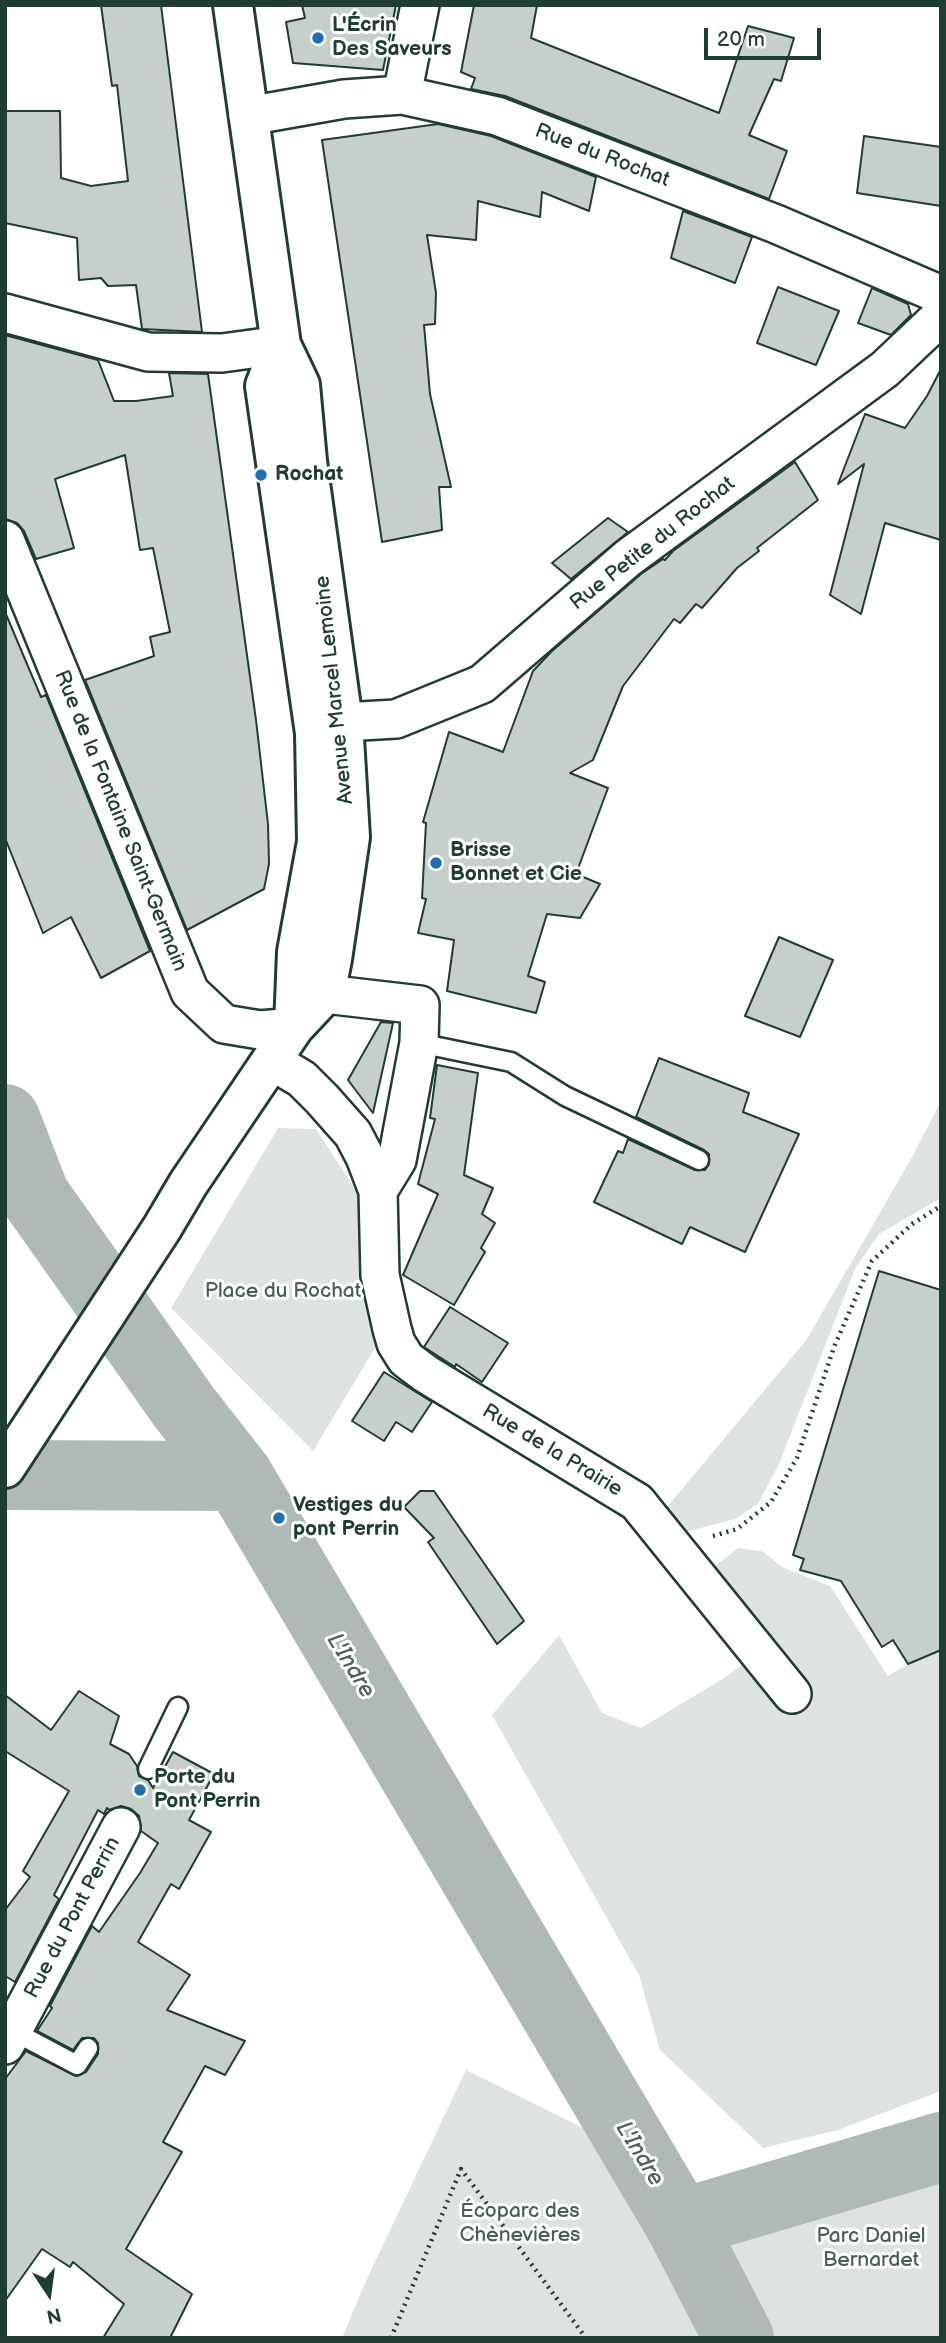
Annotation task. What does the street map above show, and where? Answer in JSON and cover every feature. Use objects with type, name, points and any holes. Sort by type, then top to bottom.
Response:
[{"type":"main road","name":"Avenue Marcel Lemoine","points":[[233,5],[281,345],[300,384],[307,461],[343,722],[351,837],[325,995]]},
{"type":"main road","name":"Avenue Marcel Lemoine","points":[[281,345],[265,386],[315,733],[317,828],[317,842],[297,952],[294,1027]]},
{"type":"main road","points":[[5,1468],[162,1228],[187,1184],[294,1027],[325,995]]},
{"type":"street","points":[[402,94],[420,5]]},
{"type":"street","name":"Rue du Rochat","points":[[248,116],[344,99],[402,94],[497,116],[776,224],[941,295]]},
{"type":"street","points":[[5,313],[148,352],[222,353],[281,345]]},
{"type":"street","name":"Rue Petite du Rochat","points":[[343,722],[396,719],[482,684],[628,558],[885,369],[941,316]]},
{"type":"street","name":"Rue de la Fontaine Saint-Germain","points":[[5,540],[190,992],[225,1024],[260,1030],[294,1027]]},
{"type":"street","points":[[325,995],[420,1005],[419,1043],[397,1160],[378,1191]]},
{"type":"street","name":"Rue de la Prairie","points":[[272,1061],[302,1079],[353,1134],[365,1157],[378,1191],[380,1275],[396,1343],[406,1359],[426,1374],[637,1503],[792,1694]]},
{"type":"street","name":"Rue du Pont Perrin","points":[[9,2038],[123,1823]]},
{"type":"lane","points":[[419,1043],[512,1062],[565,1096],[699,1160]]},
{"type":"lane","points":[[148,1769],[178,1707]]},
{"type":"lane","points":[[9,2038],[77,2065],[88,2048]]},
{"type":"path","points":[[674,1548],[737,1528],[771,1502],[796,1458],[834,1347],[872,1261],[912,1224],[941,1206]]},
{"type":"path","points":[[391,2338],[461,2169],[586,2338]]},
{"type":"green space","points":[[941,1101],[941,1198],[879,1234],[855,1269],[779,1464],[758,1504],[735,1519],[678,1534],[662,1513],[807,1339],[912,1157]]},
{"type":"green space","name":"Place du Rochat","points":[[278,1128],[316,1129],[357,1192],[381,1338],[313,1451],[171,1308]]},
{"type":"green space","points":[[738,1548],[762,1551],[782,1567],[830,1586],[888,1676],[941,1650],[941,2091],[838,2130],[763,2148],[660,2050],[639,1975],[492,1715],[559,1635],[602,1713],[641,1728],[724,1678],[769,1645],[713,1568]]},
{"type":"green space","name":"Écoparc des Chènevières","points":[[466,2070],[777,2224],[797,2205],[895,2163],[941,2151],[941,2338],[342,2338],[365,2283]]},
{"type":"building","points":[[101,5],[161,5],[202,332],[142,329],[136,285],[108,286],[101,278],[79,280],[77,238],[5,223],[5,111],[60,111],[61,178],[91,186],[128,181],[117,85],[112,86]]},
{"type":"building","points":[[302,5],[396,5],[383,70],[293,63],[286,22],[305,18]]},
{"type":"building","points":[[474,5],[537,5],[531,38],[719,113],[748,26],[794,38],[781,81],[774,79],[749,135],[787,151],[769,199],[505,96],[471,89],[475,78],[461,72]]},
{"type":"building","points":[[438,124],[491,136],[596,177],[589,211],[542,192],[540,217],[478,201],[476,240],[427,235],[436,293],[435,324],[424,325],[430,394],[451,487],[439,487],[442,530],[382,542],[322,140]]},
{"type":"building","points":[[864,136],[941,147],[941,206],[857,193]]},
{"type":"building","points":[[683,211],[752,237],[735,283],[671,258]]},
{"type":"building","points":[[778,287],[839,311],[816,365],[757,343]]},
{"type":"building","points":[[872,288],[908,304],[911,315],[891,335],[858,323]]},
{"type":"building","points":[[5,335],[98,360],[114,401],[173,396],[169,373],[208,374],[256,720],[268,824],[269,864],[264,889],[187,930],[85,680],[154,656],[150,637],[170,632],[153,548],[140,550],[125,455],[55,479],[74,548],[36,559],[24,531],[17,523],[5,519]]},
{"type":"building","points":[[941,369],[941,540],[885,523],[861,614],[830,595],[864,464],[838,484],[865,414],[905,428],[927,396]]},
{"type":"building","points":[[795,462],[818,500],[757,548],[759,551],[737,568],[702,608],[696,604],[680,623],[674,619],[623,686],[593,760],[570,773],[608,788],[576,874],[600,884],[580,918],[547,914],[528,976],[545,982],[536,1013],[447,991],[454,940],[418,933],[426,899],[422,898],[426,823],[423,822],[449,732],[503,752],[533,671],[552,651],[641,574],[665,560],[673,551]]},
{"type":"building","points":[[608,518],[628,532],[571,579],[552,563]]},
{"type":"building","points":[[5,612],[41,697],[46,695],[150,951],[101,978],[71,917],[43,933],[5,838]]},
{"type":"building","points":[[779,937],[833,960],[800,1037],[745,1016]]},
{"type":"building","points":[[381,1022],[393,1023],[373,1113],[348,1080]]},
{"type":"building","points":[[659,1058],[749,1093],[743,1112],[799,1134],[745,1252],[690,1227],[682,1244],[594,1202],[618,1151],[623,1153],[628,1139],[695,1170],[705,1170],[709,1164],[709,1154],[704,1150],[636,1117]]},
{"type":"building","points":[[437,1065],[478,1073],[464,1175],[493,1188],[482,1214],[495,1223],[481,1248],[485,1252],[454,1305],[403,1275],[438,1194],[418,1184],[435,1119],[430,1118]]},
{"type":"building","points":[[879,1271],[941,1290],[941,1650],[908,1664],[893,1640],[882,1647],[841,1581],[800,1570],[804,1559],[793,1555]]},
{"type":"building","points":[[450,1307],[508,1343],[482,1382],[424,1347]]},
{"type":"building","points":[[384,1372],[432,1402],[412,1432],[396,1422],[384,1441],[352,1421]]},
{"type":"building","points":[[420,1491],[434,1491],[524,1621],[497,1644],[428,1542],[434,1538],[404,1507]]},
{"type":"building","points":[[79,1691],[119,1716],[110,1744],[129,1754],[137,1766],[139,1776],[148,1780],[153,1788],[173,1752],[214,1774],[189,1820],[211,1832],[179,1889],[171,1884],[138,1942],[190,1975],[167,2010],[245,2041],[225,2075],[205,2066],[163,2142],[182,2152],[126,2249],[192,2294],[170,2338],[103,2338],[124,2304],[73,2262],[70,2267],[42,2249],[5,2301],[5,2079],[26,2051],[76,2076],[86,2072],[98,2054],[98,2043],[94,2038],[82,2038],[73,2050],[37,2031],[52,2008],[50,2006],[92,1926],[99,1932],[158,1843],[141,1831],[139,1816],[131,1809],[121,1806],[109,1810],[107,1808],[104,1814],[98,1810],[54,1895],[59,1899],[15,1982],[5,1976],[5,1910],[30,1877],[23,1871],[69,1791],[5,1751],[5,1695],[51,1730]]},
{"type":"waterway","name":"L'Indre","points":[[5,1119],[35,1196],[184,1407],[238,1476],[680,2224],[739,2338]]},
{"type":"waterway","points":[[5,1475],[238,1476]]},
{"type":"waterway","name":"L'Indre","points":[[680,2224],[941,2147]]},
{"type":"place","name":"L'Écrin Des Saveurs","points":[[318,38]]},
{"type":"place","name":"Rochat","points":[[261,475]]},
{"type":"place","name":"Brisse Bonnet et Cie","points":[[436,863]]},
{"type":"place","name":"Vestiges du pont Perrin","points":[[279,1518]]},
{"type":"place","name":"Porte du Pont Perrin","points":[[140,1790]]},
{"type":"park label","name":"Parc Daniel Bernardet","points":[[871,2249]]}]
